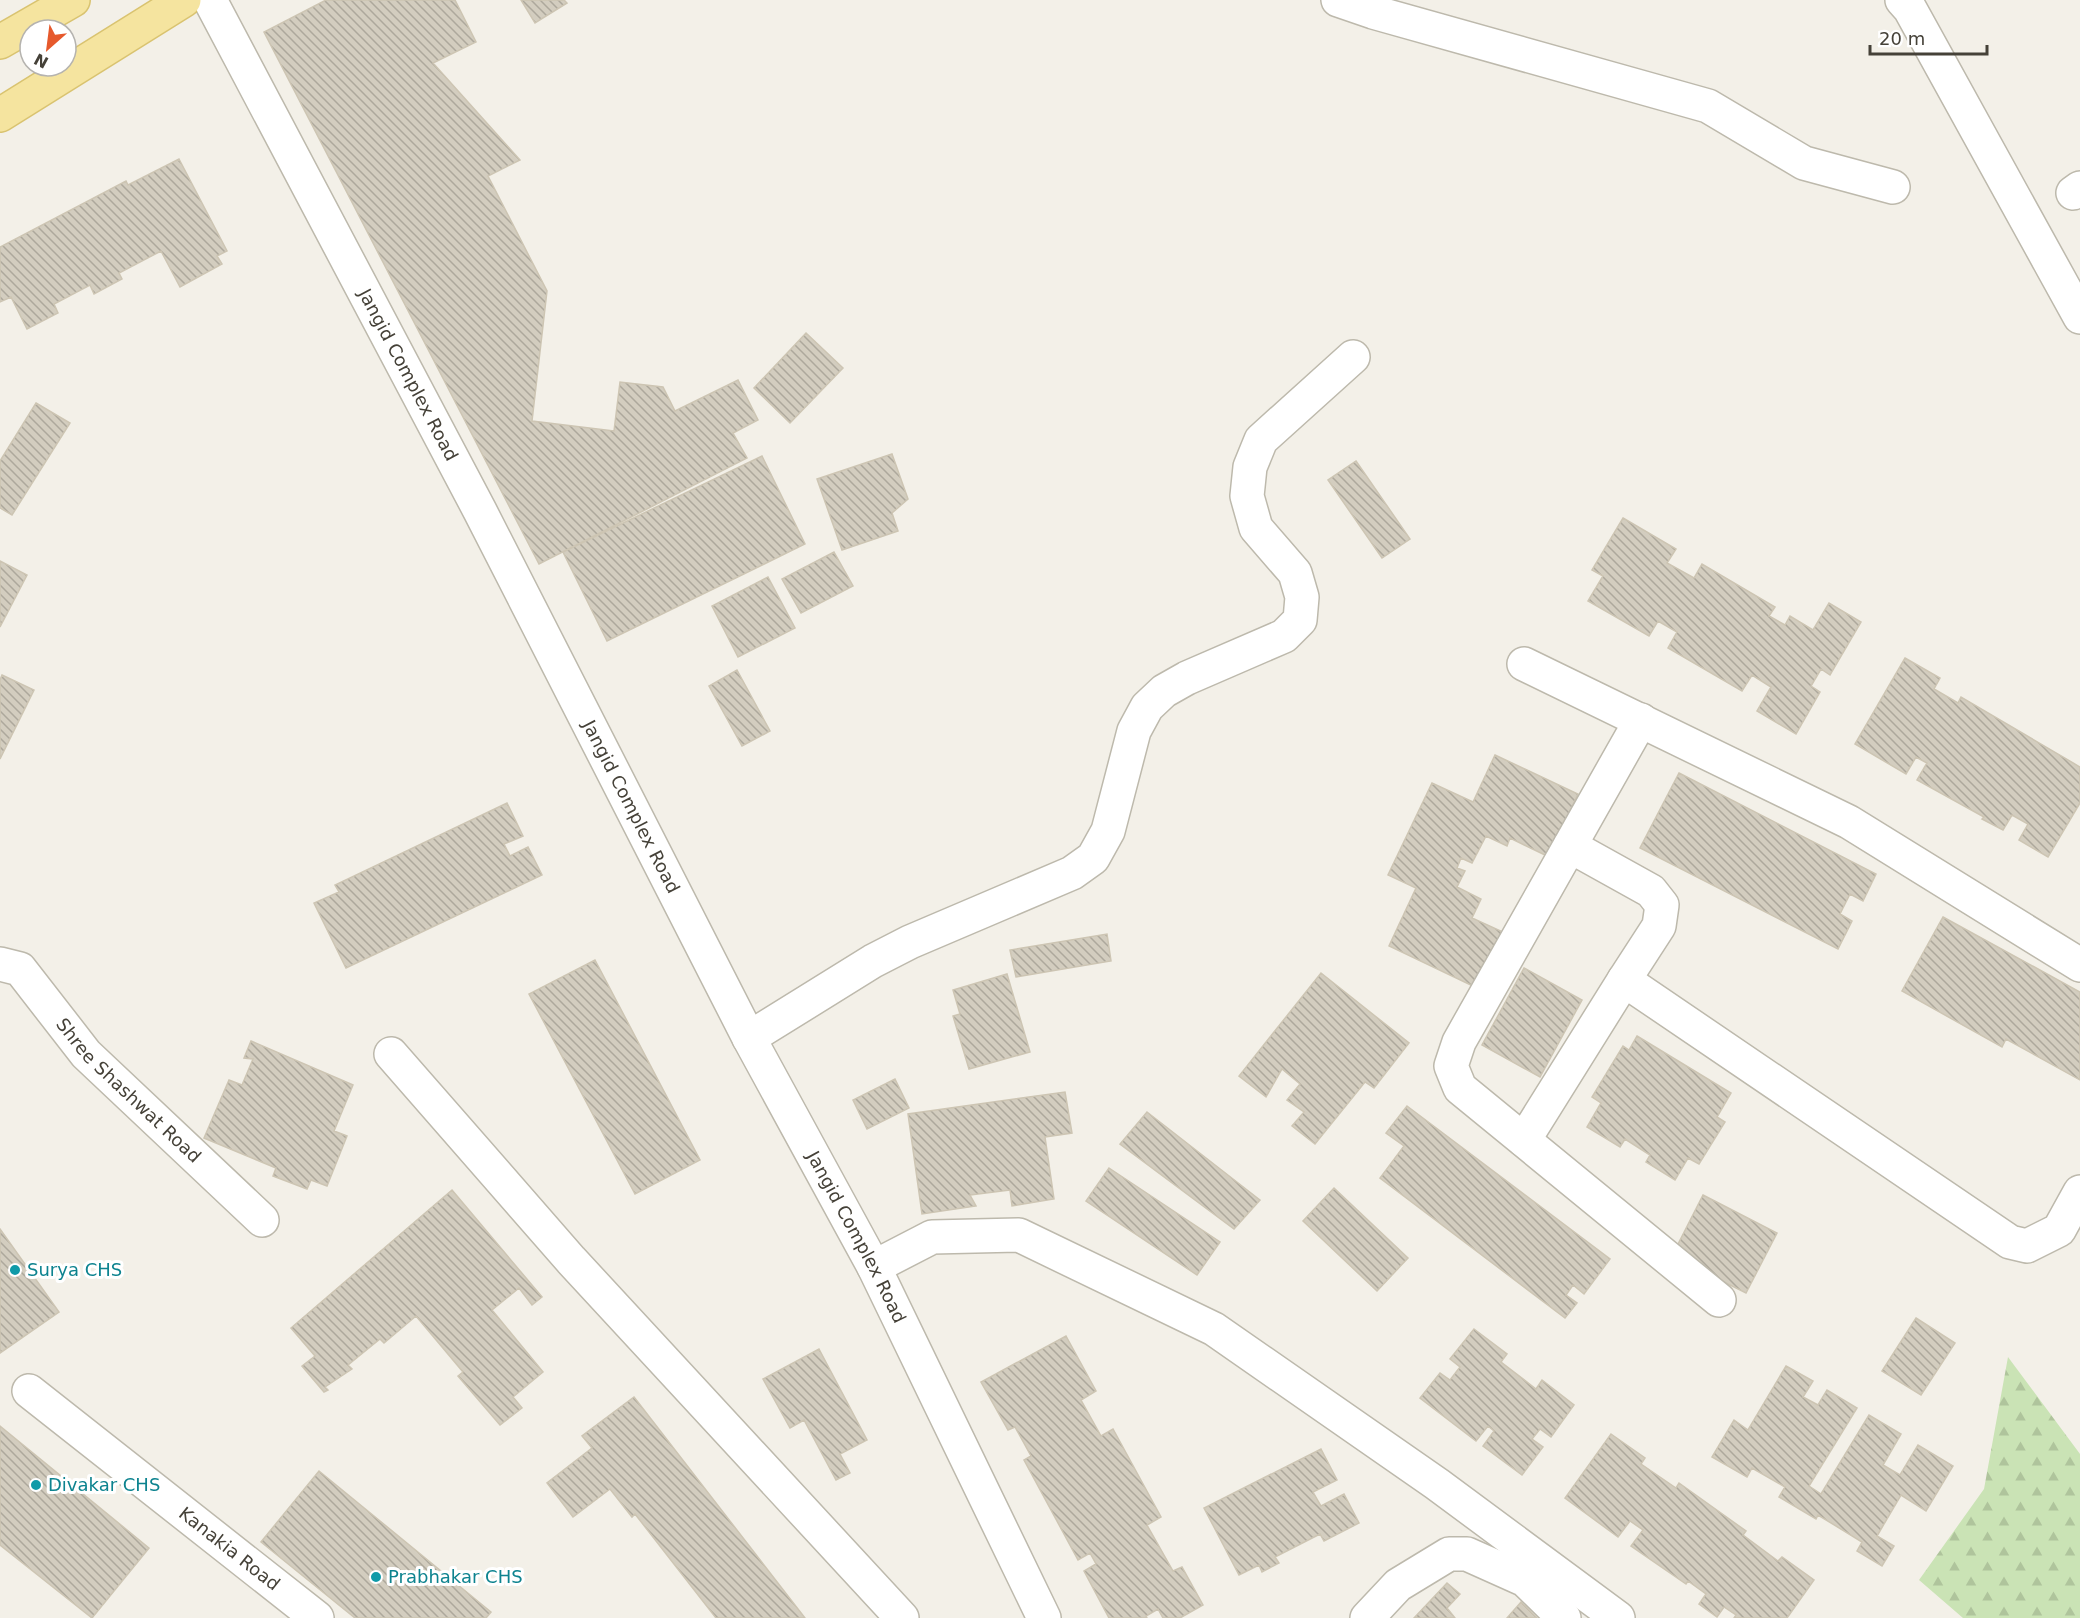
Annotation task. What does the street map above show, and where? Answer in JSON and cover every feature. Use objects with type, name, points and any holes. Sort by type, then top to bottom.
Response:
[{"type":"main road","points":[[0,42],[73,0]]},
{"type":"main road","points":[[0,115],[184,0]]},
{"type":"street","name":"Jangid Complex Road","points":[[210,0],[480,511],[749,1038],[874,1267],[1044,1618]]},
{"type":"street","points":[[1338,0],[1373,12],[1707,106],[1804,163],[1893,187]]},
{"type":"street","points":[[1902,0],[1910,9],[2080,317]]},
{"type":"street","points":[[749,1038],[873,961],[948,925],[1072,873],[1094,858],[1108,831],[1134,731],[1147,707],[1164,691],[1187,678],[1284,636],[1300,620],[1302,597],[1295,573],[1256,528],[1247,496],[1250,467],[1261,440],[1353,357]]},
{"type":"street","points":[[1524,664],[1849,822],[2080,965]]},
{"type":"street","points":[[1641,720],[1459,1042],[1451,1066],[1460,1088],[1719,1300]]},
{"type":"street","points":[[1524,1140],[1659,926],[1662,905],[1651,891],[1570,846]]},
{"type":"street","name":"Shree Shashwat Road","points":[[0,964],[20,969],[86,1054],[262,1220]]},
{"type":"street","points":[[1624,980],[2010,1242],[2027,1246],[2059,1230],[2080,1192]]},
{"type":"street","points":[[391,1054],[571,1260],[902,1618]]},
{"type":"street","points":[[874,1267],[932,1237],[1019,1234],[1214,1329],[1437,1484],[1618,1618]]},
{"type":"street","name":"Kanakia Road","points":[[29,1391],[317,1618]]},
{"type":"street","points":[[1366,1618],[1398,1585],[1449,1554],[1467,1554],[1525,1580],[1564,1618]]},
{"type":"green space","points":[[2008,1357],[2080,1454],[2080,1618],[1963,1618],[1919,1580],[1984,1489]]},
{"type":"building","points":[[326,0],[455,0],[476,42],[433,63],[520,160],[488,176],[547,291],[532,421],[614,431],[620,382],[663,387],[675,411],[738,380],[758,420],[733,433],[747,458],[539,564],[264,32]]},
{"type":"building","points":[[521,0],[564,0],[567,3],[535,23]]},
{"type":"building","points":[[179,159],[227,251],[217,256],[222,264],[180,287],[161,251],[119,273],[122,279],[94,294],[90,285],[54,304],[58,313],[27,329],[11,297],[0,302],[0,247],[126,181],[128,185]]},
{"type":"building","points":[[806,333],[843,368],[790,423],[754,388]]},
{"type":"building","points":[[36,403],[70,423],[12,515],[0,508],[0,461]]},
{"type":"building","points":[[892,454],[908,499],[892,513],[898,531],[842,550],[817,479]]},
{"type":"building","points":[[762,456],[805,544],[607,641],[563,552]]},
{"type":"building","points":[[1356,461],[1410,539],[1382,558],[1328,480]]},
{"type":"building","points":[[1623,518],[1676,549],[1667,563],[1694,578],[1702,564],[1775,607],[1769,616],[1785,625],[1790,616],[1813,630],[1829,603],[1861,622],[1830,675],[1821,669],[1811,686],[1820,692],[1796,734],[1757,711],[1771,687],[1752,675],[1742,691],[1668,648],[1677,632],[1658,621],[1649,636],[1588,601],[1603,576],[1592,570]]},
{"type":"building","points":[[834,552],[853,586],[801,613],[782,579]]},
{"type":"building","points":[[0,561],[27,575],[0,627]]},
{"type":"building","points":[[768,577],[795,628],[738,657],[712,606]]},
{"type":"building","points":[[1905,658],[1940,678],[1934,689],[1958,703],[1961,697],[2080,767],[2080,803],[2048,857],[2019,840],[2028,824],[2012,815],[2003,830],[1917,780],[1927,763],[1916,757],[1906,774],[1855,744]]},
{"type":"building","points":[[737,670],[770,731],[742,746],[709,686]]},
{"type":"building","points":[[2,675],[34,690],[0,759],[0,680]]},
{"type":"building","points":[[1495,755],[1578,794],[1549,857],[1510,838],[1507,846],[1486,836],[1472,863],[1461,858],[1457,868],[1465,871],[1457,887],[1481,899],[1472,918],[1503,932],[1477,988],[1389,946],[1416,888],[1388,875],[1432,783],[1473,802]]},
{"type":"building","points":[[1679,773],[1876,874],[1863,901],[1850,894],[1840,914],[1852,921],[1838,949],[1640,848]]},
{"type":"building","points":[[507,803],[523,836],[504,844],[510,856],[528,847],[542,875],[346,968],[314,903],[339,892],[335,885]]},
{"type":"building","points":[[1943,917],[2080,992],[2080,1080],[2006,1039],[2002,1047],[1902,991]]},
{"type":"building","points":[[1107,934],[1111,961],[1016,977],[1010,950]]},
{"type":"building","points":[[595,960],[700,1160],[635,1194],[529,994]]},
{"type":"building","points":[[1524,968],[1582,1000],[1540,1077],[1482,1045]]},
{"type":"building","points":[[1321,973],[1409,1043],[1374,1088],[1365,1082],[1315,1144],[1292,1126],[1304,1112],[1287,1100],[1300,1084],[1282,1069],[1266,1097],[1239,1076]]},
{"type":"building","points":[[1007,974],[1030,1052],[969,1069],[953,1016],[960,1014],[953,990]]},
{"type":"building","points":[[1637,1036],[1731,1093],[1717,1117],[1725,1122],[1699,1164],[1688,1158],[1675,1180],[1646,1162],[1650,1155],[1625,1139],[1620,1147],[1587,1127],[1601,1103],[1592,1097],[1623,1046],[1629,1050]]},
{"type":"building","points":[[251,1041],[353,1085],[334,1131],[347,1136],[327,1186],[311,1180],[307,1189],[273,1176],[276,1168],[204,1138],[229,1080],[242,1085],[253,1059],[244,1058]]},
{"type":"building","points":[[895,1079],[909,1108],[867,1129],[853,1100]]},
{"type":"building","points":[[1065,1092],[1072,1133],[1045,1137],[1054,1199],[1012,1206],[1010,1190],[970,1195],[976,1206],[922,1214],[908,1114]]},
{"type":"building","points":[[1407,1106],[1610,1259],[1584,1294],[1573,1285],[1566,1295],[1577,1303],[1565,1318],[1380,1178],[1404,1146],[1386,1133]]},
{"type":"building","points":[[1147,1112],[1260,1200],[1234,1229],[1120,1144]]},
{"type":"building","points":[[1109,1168],[1220,1242],[1197,1275],[1086,1201]]},
{"type":"building","points":[[1334,1188],[1408,1258],[1377,1291],[1303,1221]]},
{"type":"building","points":[[452,1190],[542,1297],[532,1305],[519,1288],[492,1310],[543,1372],[513,1397],[522,1408],[500,1425],[458,1376],[463,1372],[416,1316],[384,1343],[380,1339],[348,1365],[352,1369],[325,1387],[328,1390],[324,1392],[302,1366],[315,1356],[291,1328]]},
{"type":"building","points":[[1703,1195],[1777,1233],[1746,1293],[1672,1256]]},
{"type":"building","name":"Surya CHS","points":[[0,1229],[59,1312],[0,1353]]},
{"type":"building","points":[[1916,1318],[1955,1343],[1921,1395],[1882,1371]]},
{"type":"building","points":[[1474,1329],[1507,1354],[1501,1362],[1536,1389],[1542,1380],[1574,1405],[1551,1437],[1540,1429],[1532,1439],[1543,1447],[1522,1475],[1483,1446],[1494,1431],[1488,1426],[1476,1441],[1420,1398],[1440,1373],[1450,1380],[1460,1367],[1450,1359]]},
{"type":"building","points":[[1066,1336],[1096,1391],[1081,1400],[1101,1436],[1113,1429],[1161,1517],[1147,1525],[1173,1571],[1182,1567],[1203,1605],[1180,1618],[1163,1618],[1158,1609],[1146,1616],[1147,1618],[1109,1618],[1084,1571],[1096,1564],[1090,1553],[1078,1560],[1024,1460],[1031,1456],[1015,1427],[1008,1430],[981,1382]]},
{"type":"building","points":[[819,1349],[867,1440],[840,1454],[850,1473],[836,1480],[804,1420],[790,1428],[763,1379]]},
{"type":"building","points":[[1786,1366],[1813,1381],[1803,1397],[1818,1405],[1827,1390],[1857,1408],[1809,1486],[1821,1494],[1869,1415],[1901,1434],[1883,1465],[1900,1475],[1918,1445],[1953,1466],[1926,1511],[1901,1495],[1877,1536],[1894,1546],[1882,1566],[1857,1551],[1862,1542],[1818,1515],[1816,1519],[1779,1497],[1785,1487],[1752,1468],[1747,1477],[1712,1457],[1734,1420],[1748,1430]]},
{"type":"building","points":[[634,1397],[805,1618],[716,1618],[635,1514],[632,1517],[610,1489],[573,1517],[547,1483],[592,1448],[582,1436]]},
{"type":"building","name":"Divakar CHS","points":[[0,1426],[149,1548],[92,1618],[0,1545]]},
{"type":"building","points":[[1611,1434],[1645,1458],[1641,1464],[1676,1488],[1679,1483],[1746,1531],[1743,1535],[1778,1561],[1782,1557],[1814,1580],[1787,1618],[1734,1618],[1736,1615],[1724,1607],[1717,1617],[1699,1604],[1706,1594],[1688,1581],[1686,1584],[1631,1546],[1643,1530],[1630,1521],[1618,1537],[1565,1498]]},
{"type":"building","points":[[1321,1449],[1337,1480],[1313,1492],[1321,1506],[1344,1494],[1359,1523],[1324,1541],[1320,1534],[1275,1557],[1279,1563],[1262,1572],[1259,1565],[1239,1575],[1204,1508]]},
{"type":"building","name":"Prabhakar CHS","points":[[319,1471],[491,1612],[486,1618],[355,1618],[261,1542]]},
{"type":"building","points":[[1447,1583],[1460,1594],[1447,1608],[1455,1618],[1414,1618]]},
{"type":"building","points":[[1521,1602],[1537,1618],[1507,1618]]},
{"type":"place","name":"Surya CHS","points":[[15,1270]]},
{"type":"place","name":"Divakar CHS","points":[[36,1485]]},
{"type":"place","name":"Prabhakar CHS","points":[[376,1577]]}]
